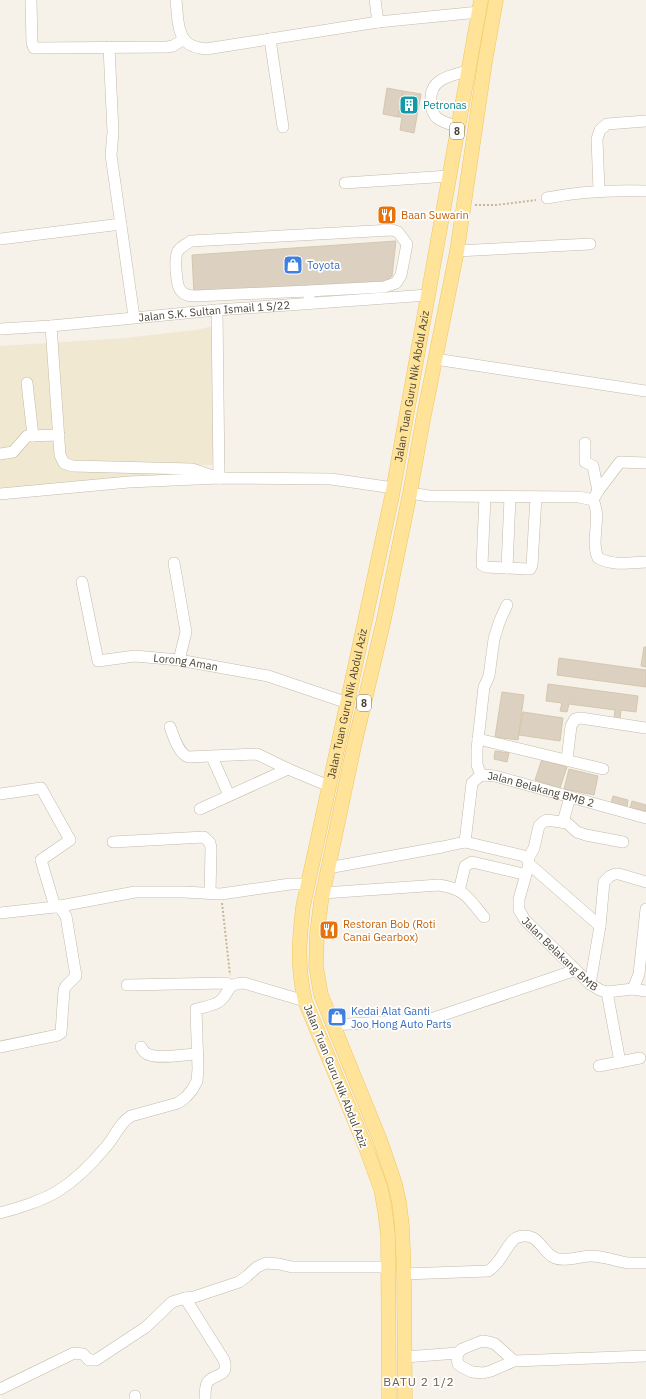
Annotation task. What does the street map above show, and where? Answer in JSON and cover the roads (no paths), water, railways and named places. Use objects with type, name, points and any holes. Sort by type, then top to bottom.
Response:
[{"type":"main road","name":"Jalan Tuan Guru Nik Abdul Aziz","points":[[405,1399],[404,1274],[402,1226],[399,1202],[395,1184],[380,1140],[321,995],[316,966],[317,934],[328,868],[354,746],[384,618],[410,493],[456,256],[485,62],[496,0]]},
{"type":"main road","name":"Jalan Tuan Guru Nik Abdul Aziz","points":[[389,1399],[387,1230],[381,1189],[366,1148],[305,1001],[301,982],[299,959],[302,914],[394,488],[457,127],[480,6]]},
{"type":"main road","points":[[434,261],[456,256]]},
{"type":"main road","points":[[366,617],[372,623],[379,622],[384,618]]},
{"type":"street","points":[[176,0],[178,25],[184,39],[192,46],[206,49],[480,6]]},
{"type":"street","points":[[375,0],[378,22]]},
{"type":"street","points":[[31,1],[32,43],[34,48],[167,47],[173,46],[184,39]]},
{"type":"street","points":[[270,39],[283,127]]},
{"type":"street","points":[[109,47],[113,132],[111,155],[134,317]]},
{"type":"street","points":[[457,127],[438,118],[432,111],[430,99],[434,87],[440,80],[450,75],[468,71]]},
{"type":"street","points":[[600,190],[598,139],[600,130],[607,124],[646,121]]},
{"type":"street","points":[[345,183],[449,176]]},
{"type":"street","points":[[547,198],[600,190],[646,191]]},
{"type":"street","points":[[0,239],[121,224]]},
{"type":"street","points":[[392,230],[398,232],[407,244],[402,275],[396,283],[384,287],[308,291],[196,296],[187,295],[180,291],[178,285],[176,258],[178,250],[191,241],[392,230]]},
{"type":"street","points":[[456,256],[590,244]]},
{"type":"street","points":[[308,291],[310,303]]},
{"type":"street","name":"Jalan S.K. Sultan Ismail 1 S/22","points":[[0,329],[51,326],[217,310],[428,295]]},
{"type":"street","points":[[217,310],[219,478]]},
{"type":"street","points":[[51,326],[61,460],[68,465],[192,469],[219,478]]},
{"type":"street","points":[[435,359],[646,391]]},
{"type":"street","points":[[27,383],[33,436]]},
{"type":"street","points":[[0,454],[13,452],[25,437],[59,435]]},
{"type":"street","points":[[585,442],[585,462],[594,466],[596,496],[595,551],[598,558],[607,562],[618,564],[646,562]]},
{"type":"street","points":[[596,496],[620,462],[646,462]]},
{"type":"street","points":[[0,494],[128,482],[219,478],[331,479],[394,488]]},
{"type":"street","points":[[410,493],[429,496],[485,497],[596,496]]},
{"type":"street","points":[[485,497],[482,565],[486,567],[527,569],[531,567],[536,497]]},
{"type":"street","points":[[507,568],[510,497]]},
{"type":"street","points":[[174,563],[186,632],[179,660]]},
{"type":"street","name":"Lorong Aman","points":[[82,582],[98,661],[135,656],[179,660],[268,676],[348,703]]},
{"type":"street","points":[[481,775],[477,765],[478,739],[484,687],[489,676],[494,639],[507,605]]},
{"type":"street","points":[[567,760],[571,726],[575,719],[581,718],[646,728]]},
{"type":"street","points":[[170,727],[180,751],[185,756],[191,758],[257,754],[288,769],[330,786]]},
{"type":"street","points":[[478,739],[602,769]]},
{"type":"street","points":[[212,756],[229,795]]},
{"type":"street","points":[[200,809],[288,769]]},
{"type":"street","name":"Jalan Belakang BMB 2","points":[[465,842],[472,783],[481,775],[495,776],[646,818]]},
{"type":"street","points":[[0,1047],[58,1035],[61,1032],[64,990],[76,976],[66,916],[57,907],[41,860],[70,840],[40,788],[2,792]]},
{"type":"street","points":[[563,822],[570,797]]},
{"type":"street","points":[[529,862],[540,824],[547,820],[567,823],[575,831],[580,833],[623,842]]},
{"type":"street","points":[[113,842],[204,837],[208,840],[211,848],[210,894]]},
{"type":"street","points":[[328,868],[465,842],[524,856],[600,926]]},
{"type":"street","points":[[459,891],[464,866],[472,862],[519,873]]},
{"type":"street","name":"Jalan Belakang BMB","points":[[529,862],[519,899],[519,910],[525,920],[590,984],[600,990],[607,992],[633,989],[646,991]]},
{"type":"street","points":[[590,984],[600,926],[602,887],[606,879],[610,876],[619,874],[646,882]]},
{"type":"street","points":[[0,913],[57,907],[135,892],[221,894],[290,884],[308,884]]},
{"type":"street","points":[[323,893],[439,885],[453,887],[465,894],[484,917]]},
{"type":"street","points":[[633,989],[639,974],[646,909]]},
{"type":"street","points":[[333,1025],[431,1020],[576,970]]},
{"type":"street","points":[[127,985],[226,983],[232,986]]},
{"type":"street","points":[[0,1213],[14,1210],[57,1192],[73,1180],[104,1149],[115,1136],[124,1120],[131,1116],[178,1103],[186,1097],[197,1081],[198,1054],[196,1009],[220,1001],[229,987],[235,983],[244,983],[305,1001]]},
{"type":"street","points":[[607,992],[620,1062]]},
{"type":"street","points":[[141,1047],[144,1052],[156,1057],[198,1054]]},
{"type":"street","points":[[599,1066],[640,1058]]},
{"type":"street","points":[[404,1274],[488,1271],[498,1263],[511,1242],[516,1237],[524,1236],[532,1237],[538,1241],[551,1256],[556,1259],[562,1260],[591,1256],[603,1257],[628,1263],[646,1263]]},
{"type":"street","points":[[0,1389],[74,1353],[83,1354],[89,1360],[96,1360],[146,1327],[172,1302],[194,1297],[239,1282],[256,1266],[266,1263],[292,1267],[388,1267]]},
{"type":"street","points":[[185,1298],[226,1365],[223,1373],[208,1382],[205,1399]]},
{"type":"street","points":[[514,1361],[495,1344],[489,1342],[482,1342],[462,1349],[458,1353],[457,1358],[458,1364],[472,1372],[483,1373],[514,1361],[646,1356]]},
{"type":"street","points":[[405,1357],[458,1353]]},
{"type":"place","name":"Petronas","points":[[409,105]]},
{"type":"place","name":"Baan Suwarin","points":[[387,215]]},
{"type":"place","name":"Toyota","points":[[293,265]]},
{"type":"place","name":"Restoran Bob (Roti Canai Gearbox)","points":[[329,930]]},
{"type":"place","name":"Kedai Alat Ganti Joo Hong Auto Parts","points":[[337,1017]]},
{"type":"district","name":"BATU 2 1/2","points":[[419,1381]]}]
